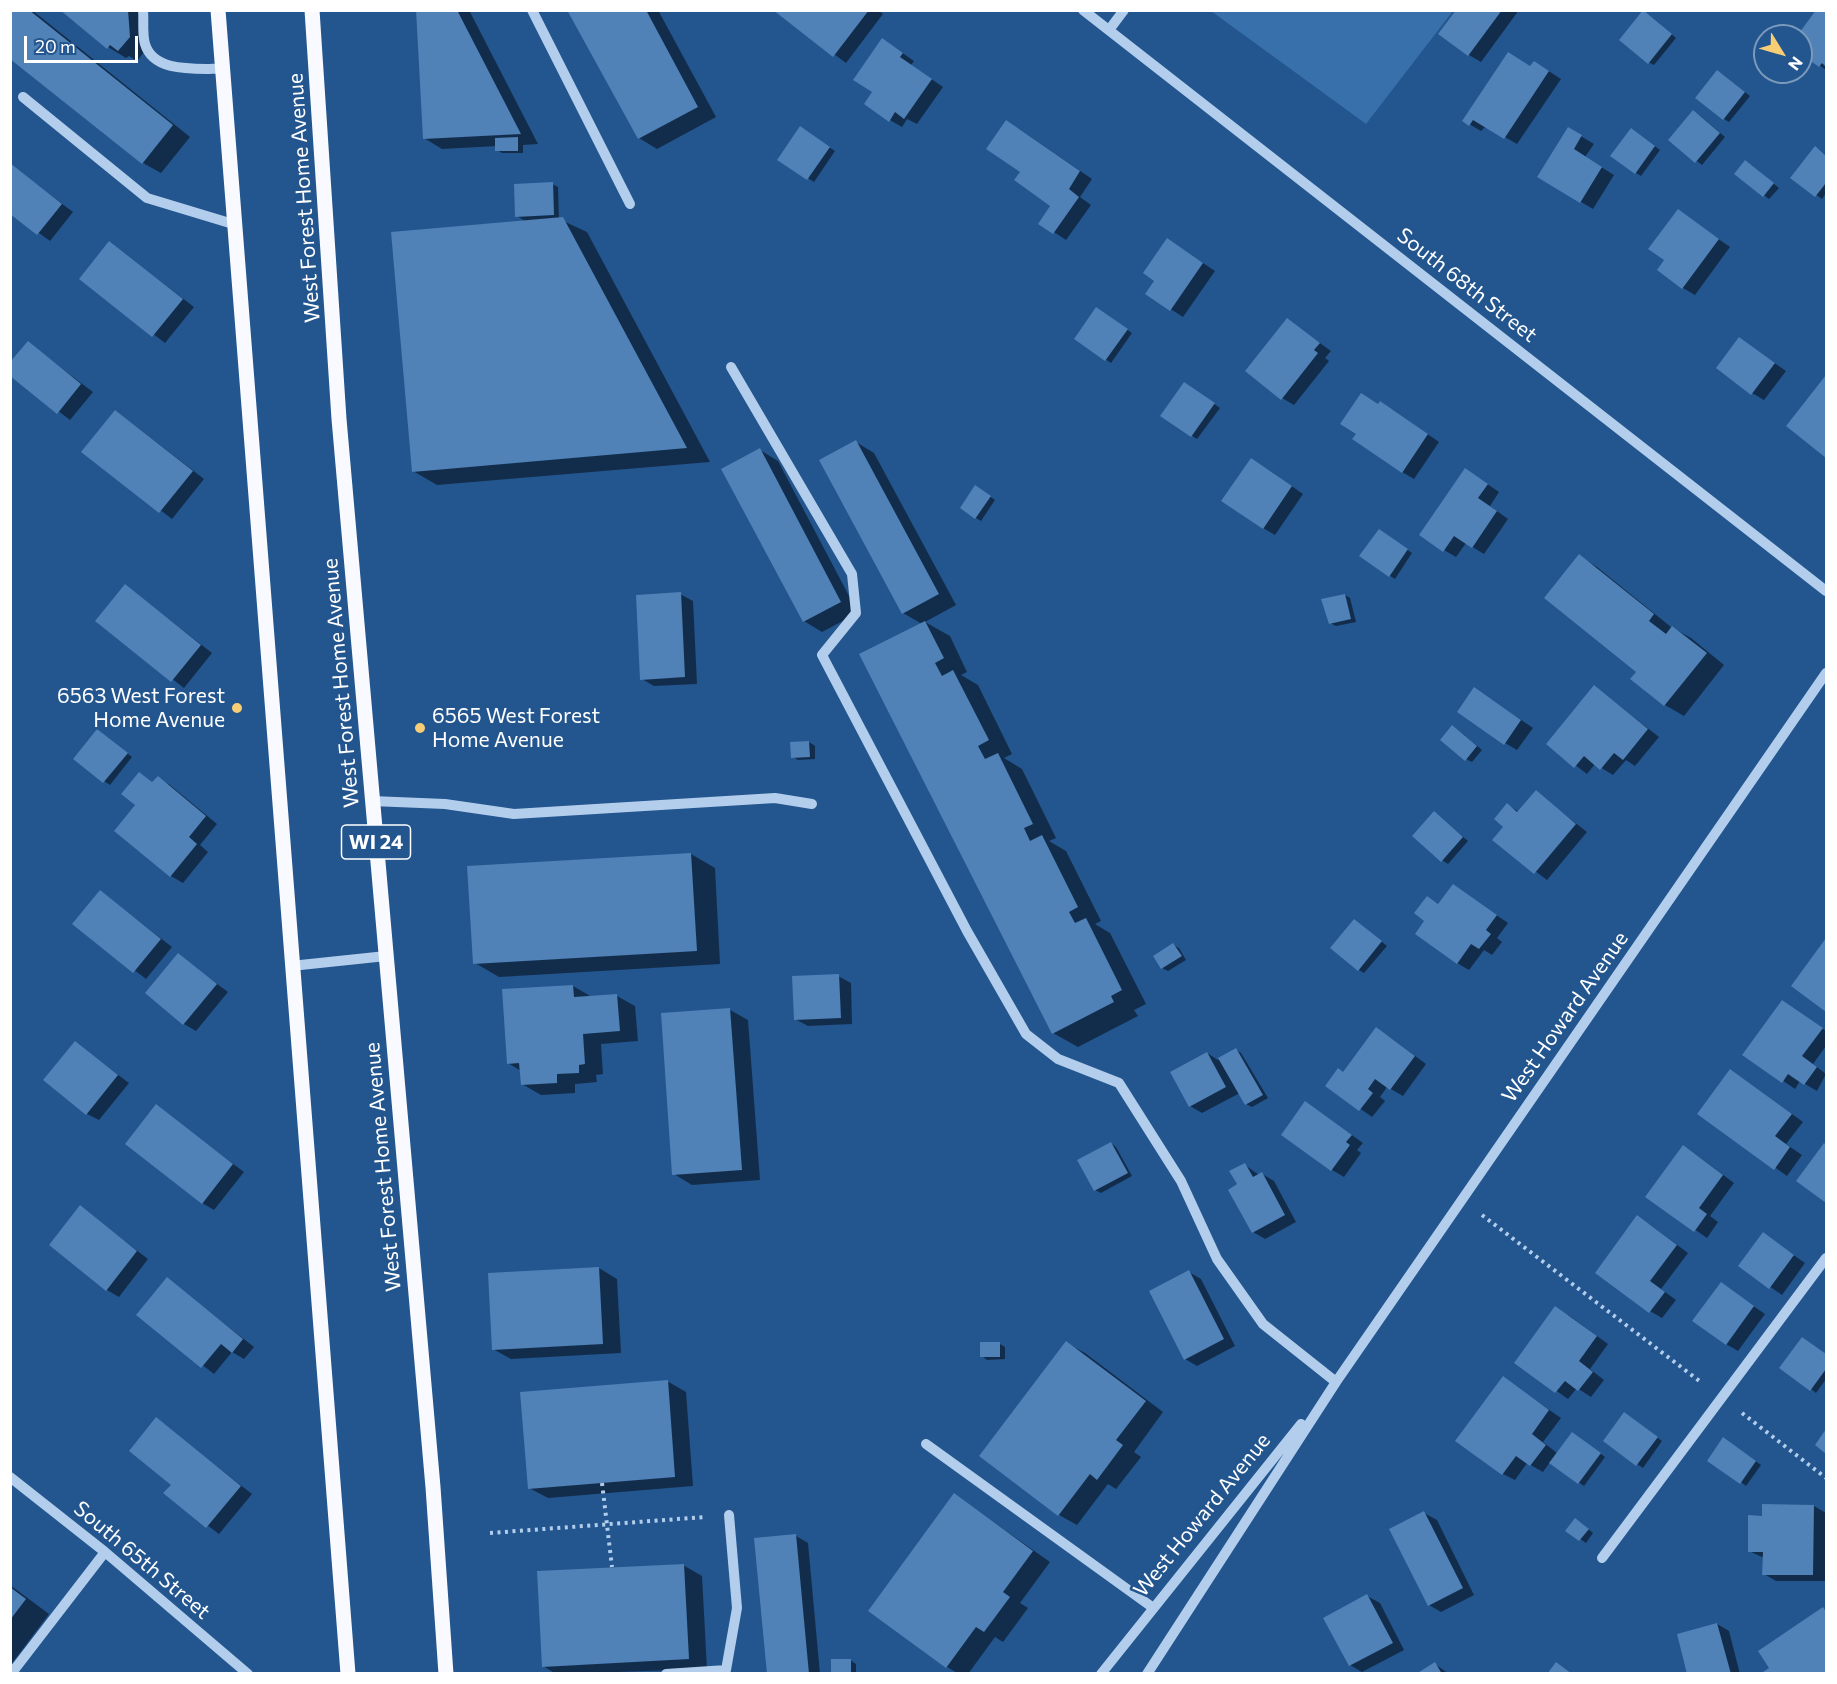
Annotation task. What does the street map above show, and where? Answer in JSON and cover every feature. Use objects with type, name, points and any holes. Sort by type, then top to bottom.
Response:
[{"type":"main road","points":[[218,10],[348,1674]]},
{"type":"main road","name":"West Forest Home Avenue","points":[[312,10],[339,419],[433,1487],[446,1674]]},
{"type":"street","points":[[143,10],[144,43],[157,60],[166,65],[222,69]]},
{"type":"street","points":[[532,10],[630,204]]},
{"type":"street","name":"South 68th Street","points":[[1083,10],[1827,591]]},
{"type":"street","points":[[1109,30],[1124,10]]},
{"type":"street","points":[[23,97],[147,198],[233,224]]},
{"type":"street","points":[[730,367],[852,574],[856,613],[822,655],[967,931],[1026,1034],[1058,1059],[1119,1083],[1181,1181],[1216,1259],[1263,1324],[1336,1382]]},
{"type":"street","name":"West Howard Avenue","points":[[1147,1674],[1336,1382],[1827,673]]},
{"type":"street","points":[[372,801],[445,804],[514,814],[775,798],[812,804]]},
{"type":"street","points":[[291,966],[386,956]]},
{"type":"street","points":[[1602,1558],[1827,1258]]},
{"type":"street","name":"West Howard Avenue","points":[[1101,1674],[1152,1607],[1336,1382]]},
{"type":"street","points":[[926,1444],[1152,1607]]},
{"type":"street","name":"South 65th Street","points":[[10,1477],[105,1552],[233,1669],[248,1674]]},
{"type":"street","points":[[666,1674],[726,1670],[737,1608],[729,1515]]},
{"type":"street","points":[[11,1674],[105,1552]]},
{"type":"path","points":[[1462,1200],[1827,1478]]},
{"type":"path","points":[[602,1483],[612,1567]]},
{"type":"path","points":[[490,1533],[729,1515]]},
{"type":"shaded area","points":[[1211,11],[1453,11],[1366,124]]},
{"type":"building","points":[[10,10],[29,10],[173,125],[142,164],[10,59]]},
{"type":"building","points":[[60,10],[128,10],[130,37],[118,51],[110,45],[107,49]]},
{"type":"building","points":[[416,10],[457,10],[521,134],[423,139]]},
{"type":"building","points":[[567,10],[646,10],[698,107],[638,139]]},
{"type":"building","points":[[773,10],[869,10],[833,57]]},
{"type":"building","points":[[1456,10],[1502,10],[1468,56],[1438,34]]},
{"type":"building","points":[[1643,10],[1672,34],[1648,64],[1619,40]]},
{"type":"building","points":[[1816,10],[1826,10],[1826,67],[1822,63],[1819,67],[1813,63],[1813,24],[1806,24]]},
{"type":"building","points":[[882,38],[903,53],[900,57],[932,79],[904,119],[895,112],[889,122],[864,104],[872,92],[853,80]]},
{"type":"building","points":[[1508,52],[1530,66],[1534,61],[1549,71],[1504,139],[1473,120],[1469,126],[1462,121]]},
{"type":"building","points":[[1717,70],[1745,92],[1723,120],[1695,98]]},
{"type":"building","points":[[1693,110],[1720,133],[1695,163],[1668,140]]},
{"type":"building","points":[[1006,120],[1080,171],[1069,189],[1079,197],[1053,234],[1038,224],[1050,206],[1014,180],[1020,172],[986,149]]},
{"type":"building","points":[[800,126],[830,147],[807,180],[777,160]]},
{"type":"building","points":[[1568,127],[1582,135],[1574,149],[1602,167],[1580,203],[1537,177]]},
{"type":"building","points":[[1631,128],[1655,146],[1635,174],[1610,156]]},
{"type":"building","points":[[518,137],[518,151],[495,151],[495,138]]},
{"type":"building","points":[[1815,146],[1826,156],[1826,183],[1815,197],[1790,178]]},
{"type":"building","points":[[1745,160],[1774,183],[1763,197],[1734,174]]},
{"type":"building","points":[[10,163],[62,204],[37,235],[10,214]]},
{"type":"building","points":[[553,182],[554,215],[515,217],[514,184]]},
{"type":"building","points":[[1678,209],[1719,239],[1682,289],[1657,270],[1664,260],[1648,249]]},
{"type":"building","points":[[563,217],[687,448],[412,472],[391,232]]},
{"type":"building","points":[[1167,238],[1203,263],[1170,311],[1145,294],[1154,281],[1143,273]]},
{"type":"building","points":[[109,241],[183,299],[152,337],[79,279]]},
{"type":"building","points":[[1096,307],[1128,329],[1105,361],[1074,339]]},
{"type":"building","points":[[1287,318],[1320,343],[1314,350],[1318,353],[1281,400],[1245,371]]},
{"type":"building","points":[[1739,337],[1775,363],[1751,395],[1716,368]]},
{"type":"building","points":[[28,341],[81,384],[57,414],[10,376],[10,362]]},
{"type":"building","points":[[1826,375],[1826,458],[1786,426]]},
{"type":"building","points":[[1184,382],[1215,403],[1191,437],[1160,416]]},
{"type":"building","points":[[1361,393],[1378,404],[1380,401],[1428,434],[1402,473],[1352,439],[1356,434],[1340,424]]},
{"type":"building","points":[[115,410],[193,471],[159,513],[81,452]]},
{"type":"building","points":[[856,440],[939,594],[902,614],[819,460]]},
{"type":"building","points":[[760,448],[841,602],[803,622],[721,469]]},
{"type":"building","points":[[1251,458],[1292,486],[1263,529],[1221,501]]},
{"type":"building","points":[[1465,468],[1488,484],[1478,498],[1497,511],[1472,548],[1454,536],[1443,552],[1419,535]]},
{"type":"building","points":[[975,485],[991,496],[975,519],[960,508]]},
{"type":"building","points":[[1379,529],[1408,549],[1389,577],[1359,556]]},
{"type":"building","points":[[1579,554],[1654,614],[1649,621],[1666,634],[1672,626],[1707,653],[1664,706],[1630,679],[1636,672],[1544,598]]},
{"type":"building","points":[[125,584],[201,645],[171,682],[95,621]]},
{"type":"building","points":[[681,592],[685,677],[640,680],[636,595]]},
{"type":"building","points":[[1345,594],[1351,619],[1329,624],[1321,599]]},
{"type":"building","points":[[925,621],[944,658],[935,663],[942,676],[953,670],[989,740],[978,746],[985,759],[998,753],[1033,824],[1024,828],[1030,841],[1042,835],[1078,907],[1069,912],[1075,923],[1086,918],[1122,990],[1111,996],[1114,1002],[1052,1034],[859,654]]},
{"type":"building","points":[[1594,685],[1648,729],[1623,760],[1614,753],[1600,770],[1584,756],[1574,768],[1546,744]]},
{"type":"building","points":[[1474,687],[1521,720],[1504,745],[1457,712]]},
{"type":"building","points":[[1452,725],[1477,746],[1465,761],[1440,740]]},
{"type":"building","points":[[97,729],[128,753],[103,783],[73,759]]},
{"type":"building","points":[[809,741],[810,757],[791,758],[790,742]]},
{"type":"building","points":[[139,772],[152,782],[158,776],[206,816],[189,837],[197,844],[170,877],[114,831],[135,805],[121,794]]},
{"type":"building","points":[[1536,790],[1576,824],[1534,874],[1492,840],[1503,827],[1494,819],[1507,803],[1517,812]]},
{"type":"building","points":[[1434,811],[1463,837],[1441,862],[1412,836]]},
{"type":"building","points":[[691,853],[697,951],[473,964],[467,866]]},
{"type":"building","points":[[1453,884],[1497,915],[1486,930],[1491,934],[1479,949],[1471,944],[1457,964],[1415,934],[1424,921],[1414,913],[1427,896],[1438,904]]},
{"type":"building","points":[[100,890],[161,939],[133,973],[72,924]]},
{"type":"building","points":[[1354,919],[1382,941],[1358,971],[1330,948]]},
{"type":"building","points":[[1826,938],[1826,1012],[1791,986]]},
{"type":"building","points":[[1173,943],[1182,956],[1161,969],[1153,956]]},
{"type":"building","points":[[178,953],[217,984],[183,1025],[145,993]]},
{"type":"building","points":[[839,974],[841,1018],[794,1020],[792,976]]},
{"type":"building","points":[[573,985],[574,997],[617,994],[620,1031],[583,1034],[585,1064],[579,1065],[579,1073],[557,1074],[557,1083],[521,1085],[519,1063],[507,1064],[502,989]]},
{"type":"building","points":[[1782,1000],[1823,1028],[1802,1056],[1817,1067],[1804,1085],[1788,1074],[1782,1083],[1742,1055]]},
{"type":"building","points":[[730,1008],[742,1170],[672,1175],[661,1013]]},
{"type":"building","points":[[1376,1027],[1415,1056],[1390,1090],[1375,1079],[1368,1089],[1373,1093],[1359,1111],[1325,1086],[1338,1068],[1343,1072]]},
{"type":"building","points":[[75,1041],[118,1075],[86,1115],[43,1080]]},
{"type":"building","points":[[1236,1048],[1263,1095],[1245,1105],[1218,1058]]},
{"type":"building","points":[[1207,1052],[1226,1087],[1189,1107],[1170,1072]]},
{"type":"building","points":[[1730,1069],[1792,1114],[1775,1136],[1790,1147],[1774,1170],[1697,1114]]},
{"type":"building","points":[[1305,1101],[1352,1135],[1346,1142],[1350,1145],[1331,1171],[1281,1135]]},
{"type":"building","points":[[156,1104],[233,1164],[202,1204],[125,1144]]},
{"type":"building","points":[[1111,1142],[1128,1173],[1094,1191],[1077,1160]]},
{"type":"building","points":[[1824,1143],[1826,1145],[1826,1203],[1796,1181]]},
{"type":"building","points":[[1683,1145],[1723,1175],[1699,1208],[1707,1214],[1694,1232],[1645,1197]]},
{"type":"building","points":[[1245,1163],[1253,1177],[1262,1172],[1285,1215],[1252,1233],[1228,1190],[1237,1184],[1229,1171]]},
{"type":"building","points":[[80,1205],[137,1251],[106,1291],[49,1245]]},
{"type":"building","points":[[1637,1215],[1677,1245],[1650,1281],[1665,1292],[1649,1313],[1595,1273]]},
{"type":"building","points":[[1763,1232],[1794,1255],[1769,1289],[1738,1266]]},
{"type":"building","points":[[599,1267],[603,1344],[492,1350],[488,1273]]},
{"type":"building","points":[[1189,1270],[1224,1339],[1184,1360],[1149,1291]]},
{"type":"building","points":[[167,1277],[243,1339],[232,1353],[221,1344],[201,1368],[136,1315]]},
{"type":"building","points":[[1721,1282],[1754,1306],[1726,1345],[1692,1321]]},
{"type":"building","points":[[1555,1306],[1597,1336],[1579,1361],[1593,1372],[1578,1391],[1565,1381],[1555,1393],[1514,1363]]},
{"type":"building","points":[[1802,1337],[1826,1354],[1826,1369],[1810,1391],[1779,1368]]},
{"type":"building","points":[[1066,1341],[1146,1401],[1116,1440],[1123,1445],[1097,1480],[1090,1474],[1058,1516],[979,1456]]},
{"type":"building","points":[[980,1342],[1000,1342],[1000,1357],[980,1357]]},
{"type":"building","points":[[1503,1376],[1549,1410],[1532,1434],[1546,1445],[1530,1466],[1516,1456],[1502,1475],[1455,1441]]},
{"type":"building","points":[[668,1380],[675,1477],[528,1489],[520,1392]]},
{"type":"building","points":[[1624,1412],[1658,1437],[1636,1466],[1603,1441]]},
{"type":"building","points":[[156,1417],[241,1486],[206,1528],[163,1493],[171,1485],[129,1451]]},
{"type":"building","points":[[1826,1429],[1826,1454],[1815,1445]]},
{"type":"building","points":[[1572,1432],[1601,1453],[1578,1484],[1549,1463]]},
{"type":"building","points":[[1723,1437],[1756,1461],[1740,1484],[1707,1461]]},
{"type":"building","points":[[954,1493],[1033,1551],[1003,1592],[1010,1597],[984,1632],[976,1627],[946,1668],[868,1611]]},
{"type":"building","points":[[1762,1504],[1814,1505],[1813,1575],[1762,1575],[1763,1552],[1748,1552],[1748,1515],[1762,1516]]},
{"type":"building","points":[[1424,1511],[1463,1588],[1428,1606],[1389,1529]]},
{"type":"building","points":[[1575,1518],[1589,1529],[1579,1541],[1565,1531]]},
{"type":"building","points":[[796,1534],[809,1674],[767,1674],[754,1538]]},
{"type":"building","points":[[684,1564],[689,1659],[542,1667],[537,1571]]},
{"type":"building","points":[[10,1587],[26,1599],[10,1620]]},
{"type":"building","points":[[1367,1594],[1393,1643],[1349,1666],[1323,1618]]},
{"type":"building","points":[[1823,1607],[1826,1612],[1826,1674],[1760,1674],[1769,1668],[1758,1651]]},
{"type":"building","points":[[1717,1623],[1731,1674],[1687,1674],[1677,1634]]},
{"type":"building","points":[[831,1659],[851,1659],[851,1674],[831,1674]]},
{"type":"building","points":[[1435,1662],[1442,1674],[1416,1674]]},
{"type":"building","points":[[1556,1662],[1572,1674],[1547,1674]]},
{"type":"place","name":"6563 West Forest Home Avenue","points":[[237,708]]},
{"type":"place","name":"6565 West Forest Home Avenue","points":[[420,728]]}]
